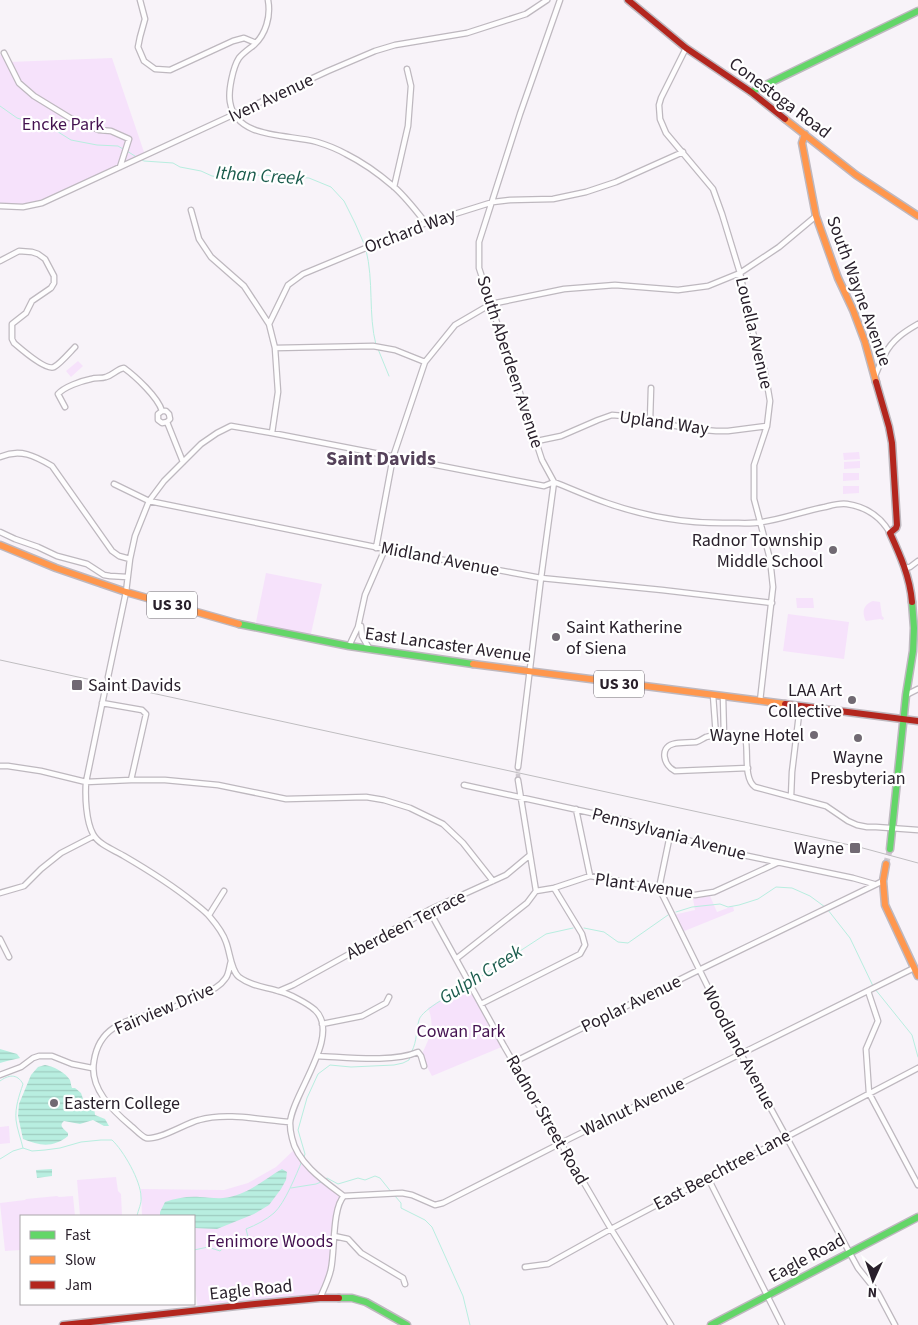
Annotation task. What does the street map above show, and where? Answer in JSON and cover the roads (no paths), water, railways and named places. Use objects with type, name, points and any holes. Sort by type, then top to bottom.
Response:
[{"type":"main road","name":"Conestoga Road","points":[[628,0],[686,48],[751,92],[856,175],[918,216]]},
{"type":"main road","points":[[751,92],[918,11]]},
{"type":"main road","name":"South Wayne Avenue","points":[[805,134],[802,144],[816,216],[838,278],[865,342],[889,427],[892,443],[897,525],[890,533]]},
{"type":"main road","points":[[890,533],[905,568],[912,599],[914,628],[913,651],[903,720],[890,848]]},
{"type":"main road","name":"East Lancaster Avenue","points":[[0,545],[56,568],[126,592],[235,623],[348,646],[530,672],[903,720]]},
{"type":"main road","name":"US 30","points":[[903,720],[918,721]]},
{"type":"main road","points":[[886,864],[883,881],[885,904],[918,976]]},
{"type":"main road","name":"Eagle Road","points":[[711,1325],[918,1218]]},
{"type":"main road","name":"Eagle Road","points":[[63,1325],[320,1298],[352,1298],[366,1302],[407,1325]]},
{"type":"street","points":[[140,0],[145,19],[138,48],[144,61],[155,69],[170,70],[233,41],[244,38],[256,43]]},
{"type":"street","points":[[268,0],[266,29],[256,43],[239,58],[230,82],[230,102],[234,115],[250,129],[268,134],[318,142],[346,154],[394,187],[426,223]]},
{"type":"street","name":"Iven Avenue","points":[[0,206],[23,207],[42,203],[375,51],[395,45],[467,33],[526,14],[546,0]]},
{"type":"street","name":"South Aberdeen Avenue","points":[[554,482],[542,460],[479,268],[479,242],[520,114],[560,0]]},
{"type":"street","name":"Louella Avenue","points":[[686,48],[661,98],[660,120],[666,133],[713,189],[740,273],[751,326],[765,372],[770,401],[767,426],[754,465],[754,499],[771,563],[773,587],[760,702]]},
{"type":"street","points":[[4,54],[19,83],[34,96],[70,118],[99,130],[111,131],[129,138],[120,167]]},
{"type":"street","points":[[394,187],[408,126],[411,86],[407,69]]},
{"type":"street","name":"Orchard Way","points":[[269,324],[288,285],[303,274],[426,223],[493,202],[553,199],[584,192],[616,182],[682,152]]},
{"type":"street","points":[[191,210],[199,239],[211,257],[244,286],[269,324],[274,348],[278,392],[272,433]]},
{"type":"street","points":[[376,548],[393,457],[426,362],[455,325],[491,304],[564,289],[615,285],[678,290],[708,286],[740,273],[779,247],[816,216]]},
{"type":"street","points":[[0,261],[19,251],[32,252],[45,259],[54,276],[54,283],[51,288],[34,299],[26,313],[12,324],[12,339],[14,343],[47,367],[55,366],[75,347]]},
{"type":"street","points":[[874,376],[890,346],[904,332],[918,324]]},
{"type":"street","points":[[274,348],[373,346],[395,350],[426,362]]},
{"type":"street","points":[[65,407],[58,394],[62,390],[92,378],[101,379],[124,368],[142,383],[162,411]]},
{"type":"street","points":[[650,421],[651,388]]},
{"type":"street","points":[[162,411],[166,411],[170,415],[170,418],[162,423],[158,420],[158,414],[162,411]]},
{"type":"street","name":"Upland Way","points":[[537,441],[561,436],[612,415],[692,429],[716,431],[767,426]]},
{"type":"street","points":[[166,422],[183,462]]},
{"type":"street","points":[[108,677],[126,592],[135,536],[149,501],[164,481],[201,444],[216,433],[231,426],[544,486],[554,482],[608,504],[644,514],[672,519],[715,523],[761,522],[840,504],[853,506],[873,514],[890,533]]},
{"type":"street","points":[[0,457],[11,454],[25,454],[52,466],[112,551],[119,556],[130,559]]},
{"type":"street","points":[[518,767],[554,482]]},
{"type":"street","name":"Midland Avenue","points":[[114,484],[149,501],[385,550],[541,578],[772,603]]},
{"type":"street","points":[[0,532],[57,556],[86,564],[104,575],[127,577]]},
{"type":"street","points":[[348,646],[355,634],[366,596],[385,550]]},
{"type":"street","points":[[905,568],[918,561]]},
{"type":"street","points":[[361,618],[362,636],[370,649]]},
{"type":"street","points":[[906,695],[918,689]]},
{"type":"street","points":[[105,690],[86,782],[85,796],[90,826],[94,836],[106,846],[182,893],[209,915],[218,926],[226,942],[231,961],[238,976],[253,985],[292,996],[315,1011],[321,1018],[323,1030],[317,1056],[294,1107],[290,1122],[292,1139],[303,1159],[317,1176],[344,1196],[341,1198],[336,1217],[332,1268],[320,1298]]},
{"type":"street","points":[[713,695],[716,736]]},
{"type":"street","points":[[723,696],[724,735]]},
{"type":"street","points":[[102,703],[142,710],[146,714],[131,780]]},
{"type":"street","points":[[791,797],[800,706]]},
{"type":"street","points":[[748,768],[671,770],[666,763],[665,752],[671,745],[698,742],[706,737],[740,736],[747,744],[749,780],[758,789],[826,806],[857,825],[918,830]]},
{"type":"street","points":[[0,766],[41,771],[86,782],[165,780],[218,785],[286,799],[366,797],[384,800],[410,808],[443,824],[463,843],[493,881]]},
{"type":"street","points":[[456,959],[527,903],[536,891],[518,780]]},
{"type":"street","name":"Pennsylvania Avenue","points":[[464,785],[576,808],[628,821],[719,850],[874,884]]},
{"type":"street","points":[[576,808],[590,876]]},
{"type":"street","points":[[659,888],[670,835]]},
{"type":"street","points":[[0,893],[24,886],[61,853],[94,836]]},
{"type":"street","name":"Aberdeen Terrace","points":[[279,991],[429,910],[506,875],[530,855]]},
{"type":"street","name":"Plant Avenue","points":[[536,891],[554,888],[590,876],[695,895],[714,892],[777,863]]},
{"type":"street","name":"Poplar Avenue","points":[[514,1062],[883,881]]},
{"type":"street","points":[[481,1004],[580,954],[585,945],[582,934],[554,888]]},
{"type":"street","name":"Woodland Avenue","points":[[659,888],[741,1054],[858,1268],[878,1293],[895,1325]]},
{"type":"street","points":[[209,915],[224,891]]},
{"type":"street","name":"Radnor Street Road","points":[[429,910],[611,1229],[671,1325]]},
{"type":"street","points":[[0,939],[9,957]]},
{"type":"street","name":"Fairview Drive","points":[[92,1068],[95,1052],[106,1034],[116,1026],[130,1020],[167,1010],[217,988],[226,979],[231,961]]},
{"type":"street","name":"Walnut Avenue","points":[[344,1196],[402,1193],[412,1195],[435,1205],[443,1203],[914,968]]},
{"type":"street","name":"Fairview Drive","points":[[226,979],[238,976]]},
{"type":"street","points":[[868,991],[878,1021],[866,1049],[869,1093],[918,1185]]},
{"type":"street","points":[[322,1024],[362,1016],[386,1003],[389,997]]},
{"type":"street","points":[[317,1056],[394,1058],[418,1052],[424,1066]]},
{"type":"street","points":[[0,1075],[21,1067],[39,1056],[52,1056],[72,1064],[92,1068],[100,1094],[115,1113],[145,1138],[154,1138],[197,1120],[212,1117],[290,1122]]},
{"type":"street","name":"East Beechtree Lane","points":[[525,1267],[548,1264],[786,1136],[918,1068]]},
{"type":"street","points":[[708,1178],[782,1325]]},
{"type":"street","points":[[334,1236],[348,1239],[361,1252],[403,1278],[405,1284]]},
{"type":"waterway","name":"Ithan Creek","points":[[0,106],[17,118],[55,130],[71,140],[97,145],[118,146],[123,149]]},
{"type":"waterway","name":"Ithan Creek","points":[[127,151],[138,158]]},
{"type":"waterway","name":"Ithan Creek","points":[[142,160],[173,163],[180,167],[226,178],[261,175],[309,178],[331,187],[344,201],[365,246]]},
{"type":"waterway","name":"Ithan Creek","points":[[366,250],[376,345]]},
{"type":"waterway","name":"Ithan Creek","points":[[378,349],[389,376]]},
{"type":"waterway","name":"Gulph Creek","points":[[676,912],[692,907],[720,904],[728,907],[739,905],[758,899],[776,887],[792,888],[810,896],[825,907]]},
{"type":"waterway","name":"Gulph Creek","points":[[828,910],[850,938],[873,986]]},
{"type":"waterway","name":"Gulph Creek","points":[[584,928],[604,932],[618,942],[628,943],[668,915]]},
{"type":"waterway","name":"Gulph Creek","points":[[471,983],[546,934],[573,928]]},
{"type":"waterway","name":"Gulph Creek","points":[[412,1051],[421,1016],[433,1006],[467,985]]},
{"type":"waterway","name":"Gulph Creek","points":[[875,989],[912,1035],[918,1057]]},
{"type":"waterway","name":"Gulph Creek","points":[[304,1157],[305,1154],[298,1130],[307,1098],[318,1074],[330,1065],[351,1067],[394,1065],[403,1063],[409,1060],[410,1057]]},
{"type":"waterway","points":[[0,1081],[12,1076],[21,1080],[23,1084],[16,1115],[17,1127],[23,1148]]},
{"type":"waterway","name":"Gulph Creek","points":[[0,1159],[13,1151],[23,1148],[32,1151],[45,1150],[81,1142],[112,1140],[126,1158],[138,1183],[141,1199],[137,1215]]},
{"type":"waterway","name":"Gulph Creek","points":[[195,1250],[208,1247],[220,1251],[233,1239],[248,1237],[246,1229],[274,1213],[282,1203],[302,1161]]},
{"type":"waterway","points":[[324,1180],[327,1178],[338,1184],[358,1178],[365,1180],[375,1176],[380,1178],[392,1193]]},
{"type":"waterway","points":[[291,1188],[321,1182]]},
{"type":"waterway","points":[[395,1196],[401,1203],[401,1208],[425,1220],[432,1227],[463,1296],[470,1325]]},
{"type":"tunnel","points":[[105,690],[108,677]]},
{"type":"tunnel","points":[[518,767],[518,780]]},
{"type":"tunnel","points":[[886,864],[890,849]]},
{"type":"railway","points":[[0,660],[859,847],[918,863]]},
{"type":"place","name":"Radnor Township Middle School","points":[[833,550]]},
{"type":"place","name":"Saint Katherine of Siena","points":[[556,637]]},
{"type":"place","name":"Saint Davids","points":[[77,685]]},
{"type":"place","name":"LAA Art Collective","points":[[852,700]]},
{"type":"place","name":"Wayne Hotel","points":[[814,735]]},
{"type":"place","name":"Wayne Presbyterian","points":[[858,738]]},
{"type":"place","name":"Wayne","points":[[855,848]]},
{"type":"place","name":"Eastern College","points":[[54,1103]]},
{"type":"district","name":"Saint Davids","points":[[381,459]]},
{"type":"park label","name":"Encke Park","points":[[63,124]]},
{"type":"park label","name":"Cowan Park","points":[[461,1031]]},
{"type":"park label","name":"Fenimore Woods","points":[[270,1241]]}]
